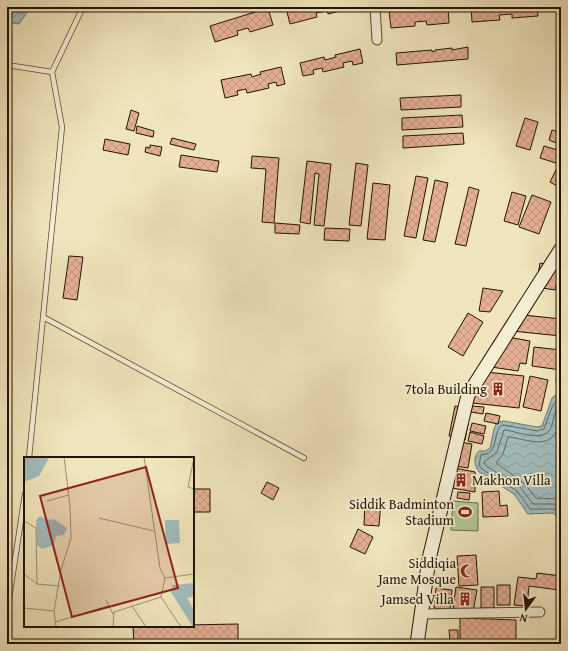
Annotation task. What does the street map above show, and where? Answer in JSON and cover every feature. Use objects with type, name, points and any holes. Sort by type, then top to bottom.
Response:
[{"type":"street","points":[[375,7],[377,40]]},
{"type":"street","points":[[417,644],[429,559],[468,395],[561,249]]},
{"type":"street","points":[[421,614],[540,612]]},
{"type":"lane","points":[[29,457],[62,127],[52,72],[84,7]]},
{"type":"lane","points":[[7,65],[52,72]]},
{"type":"lane","points":[[43,318],[304,458]]},
{"type":"lane","points":[[7,612],[24,501]]},
{"type":"green space","name":"Siddik Badminton Stadium","points":[[453,501],[478,503],[478,531],[451,530]]},
{"type":"water","points":[[7,7],[31,7],[19,24],[7,22]]},
{"type":"water","points":[[561,390],[561,520],[553,513],[528,514],[514,494],[479,472],[475,461],[479,451],[485,451],[490,448],[497,422],[504,421],[537,427],[542,426],[552,398]]},
{"type":"building","points":[[448,7],[449,23],[427,25],[426,21],[415,22],[415,26],[391,28],[389,11]]},
{"type":"building","points":[[471,7],[537,7],[538,16],[512,18],[512,14],[499,15],[500,20],[472,22]]},
{"type":"building","points":[[268,8],[273,25],[250,32],[248,28],[237,31],[238,35],[215,42],[210,26]]},
{"type":"building","points":[[286,8],[352,8],[328,14],[327,11],[316,13],[317,17],[290,24]]},
{"type":"building","points":[[468,47],[468,59],[397,65],[396,53],[432,50],[432,52],[435,50],[452,48],[452,50]]},
{"type":"building","points":[[360,49],[363,63],[353,65],[352,61],[343,63],[344,67],[323,72],[322,68],[313,70],[314,74],[303,76],[300,63],[324,57],[325,60],[336,57],[335,55]]},
{"type":"building","points":[[281,67],[285,84],[277,86],[276,82],[268,84],[269,88],[247,93],[246,89],[237,91],[238,95],[225,98],[221,80],[251,74],[252,77],[261,74],[260,72]]},
{"type":"building","points":[[461,95],[461,107],[401,110],[400,98]]},
{"type":"building","points":[[131,110],[139,113],[134,131],[126,129]]},
{"type":"building","points":[[462,115],[463,127],[402,130],[402,118]]},
{"type":"building","points":[[525,118],[538,122],[530,150],[516,146]]},
{"type":"building","points":[[137,126],[154,131],[153,137],[136,133]]},
{"type":"building","points":[[552,130],[561,133],[561,145],[549,140]]},
{"type":"building","points":[[463,133],[464,144],[403,148],[403,136]]},
{"type":"building","points":[[172,138],[196,144],[194,150],[170,144]]},
{"type":"building","points":[[105,139],[130,144],[128,155],[103,150]]},
{"type":"building","points":[[150,145],[162,147],[160,156],[145,152],[146,147],[150,148]]},
{"type":"building","points":[[544,146],[561,151],[561,188],[550,182],[559,164],[540,158]]},
{"type":"building","points":[[181,155],[219,161],[217,172],[179,167]]},
{"type":"building","points":[[252,156],[279,158],[274,223],[262,222],[266,169],[251,168]]},
{"type":"building","points":[[307,161],[331,164],[324,226],[314,225],[319,174],[315,173],[310,224],[300,222]]},
{"type":"building","points":[[356,163],[368,165],[361,226],[349,225]]},
{"type":"building","points":[[416,176],[428,178],[416,238],[404,236]]},
{"type":"building","points":[[435,180],[448,183],[435,242],[423,240]]},
{"type":"building","points":[[373,183],[390,185],[385,240],[367,239]]},
{"type":"building","points":[[469,187],[479,190],[466,246],[455,244]]},
{"type":"building","points":[[512,192],[526,196],[518,225],[504,221]]},
{"type":"building","points":[[532,195],[551,202],[539,234],[519,227]]},
{"type":"building","points":[[275,223],[300,225],[299,234],[275,233]]},
{"type":"building","points":[[325,228],[350,229],[349,241],[324,240]]},
{"type":"building","points":[[69,256],[83,257],[77,300],[63,298]]},
{"type":"building","points":[[540,263],[561,267],[561,287],[556,286],[555,290],[536,287]]},
{"type":"building","points":[[483,288],[503,291],[490,312],[479,311]]},
{"type":"building","points":[[468,313],[483,322],[463,356],[448,347]]},
{"type":"building","points":[[514,314],[561,319],[561,336],[512,331]]},
{"type":"building","points":[[502,336],[530,341],[526,364],[520,363],[518,371],[491,367]]},
{"type":"building","points":[[534,347],[561,350],[561,370],[532,366]]},
{"type":"building","name":"7tola Building","points":[[476,371],[524,376],[519,408],[472,403]]},
{"type":"building","points":[[557,371],[561,372],[561,382],[556,382]]},
{"type":"building","points":[[530,376],[548,380],[541,411],[523,407]]},
{"type":"building","points":[[455,406],[462,407],[459,422],[468,424],[465,440],[449,436]]},
{"type":"building","points":[[472,406],[484,407],[483,414],[471,412]]},
{"type":"building","points":[[486,413],[500,416],[498,424],[484,421]]},
{"type":"building","points":[[472,423],[486,426],[484,434],[470,431]]},
{"type":"building","points":[[470,432],[484,436],[482,444],[468,441]]},
{"type":"building","points":[[460,442],[472,444],[468,468],[455,466]]},
{"type":"building","name":"Makhon Villa","points":[[449,467],[475,472],[475,492],[446,487]]},
{"type":"building","points":[[267,482],[279,488],[273,500],[261,493]]},
{"type":"building","points":[[194,489],[210,489],[210,512],[194,512]]},
{"type":"building","points":[[499,491],[500,506],[507,505],[508,516],[483,517],[482,492]]},
{"type":"building","points":[[458,492],[470,493],[469,500],[457,498]]},
{"type":"building","points":[[381,501],[379,526],[364,525],[365,502]]},
{"type":"building","points":[[358,529],[373,537],[365,554],[350,547]]},
{"type":"building","name":"Siddiqia Jame Mosque","points":[[476,555],[478,585],[459,586],[457,556]]},
{"type":"building","points":[[537,573],[561,576],[561,606],[557,605],[559,590],[529,586],[527,606],[514,605],[518,577],[536,579]]},
{"type":"building","points":[[497,585],[510,585],[510,605],[497,605]]},
{"type":"building","name":"Jamsed Villa","points":[[456,587],[477,590],[473,612],[453,608]]},
{"type":"building","points":[[481,587],[494,587],[494,608],[481,608]]},
{"type":"building","points":[[436,588],[452,590],[450,610],[434,608]]},
{"type":"building","points":[[460,618],[516,620],[516,644],[460,644]]},
{"type":"building","points":[[238,624],[238,644],[134,644],[133,627],[194,627],[194,625]]},
{"type":"building","points":[[449,630],[458,630],[458,641],[450,641]]},
{"type":"place","name":"7tola Building","points":[[498,389]]},
{"type":"place","name":"Makhon Villa","points":[[461,480]]},
{"type":"place","name":"Siddik Badminton Stadium","points":[[465,512]]},
{"type":"place","name":"Siddiqia Jame Mosque","points":[[467,571]]},
{"type":"place","name":"Jamsed Villa","points":[[465,599]]}]
